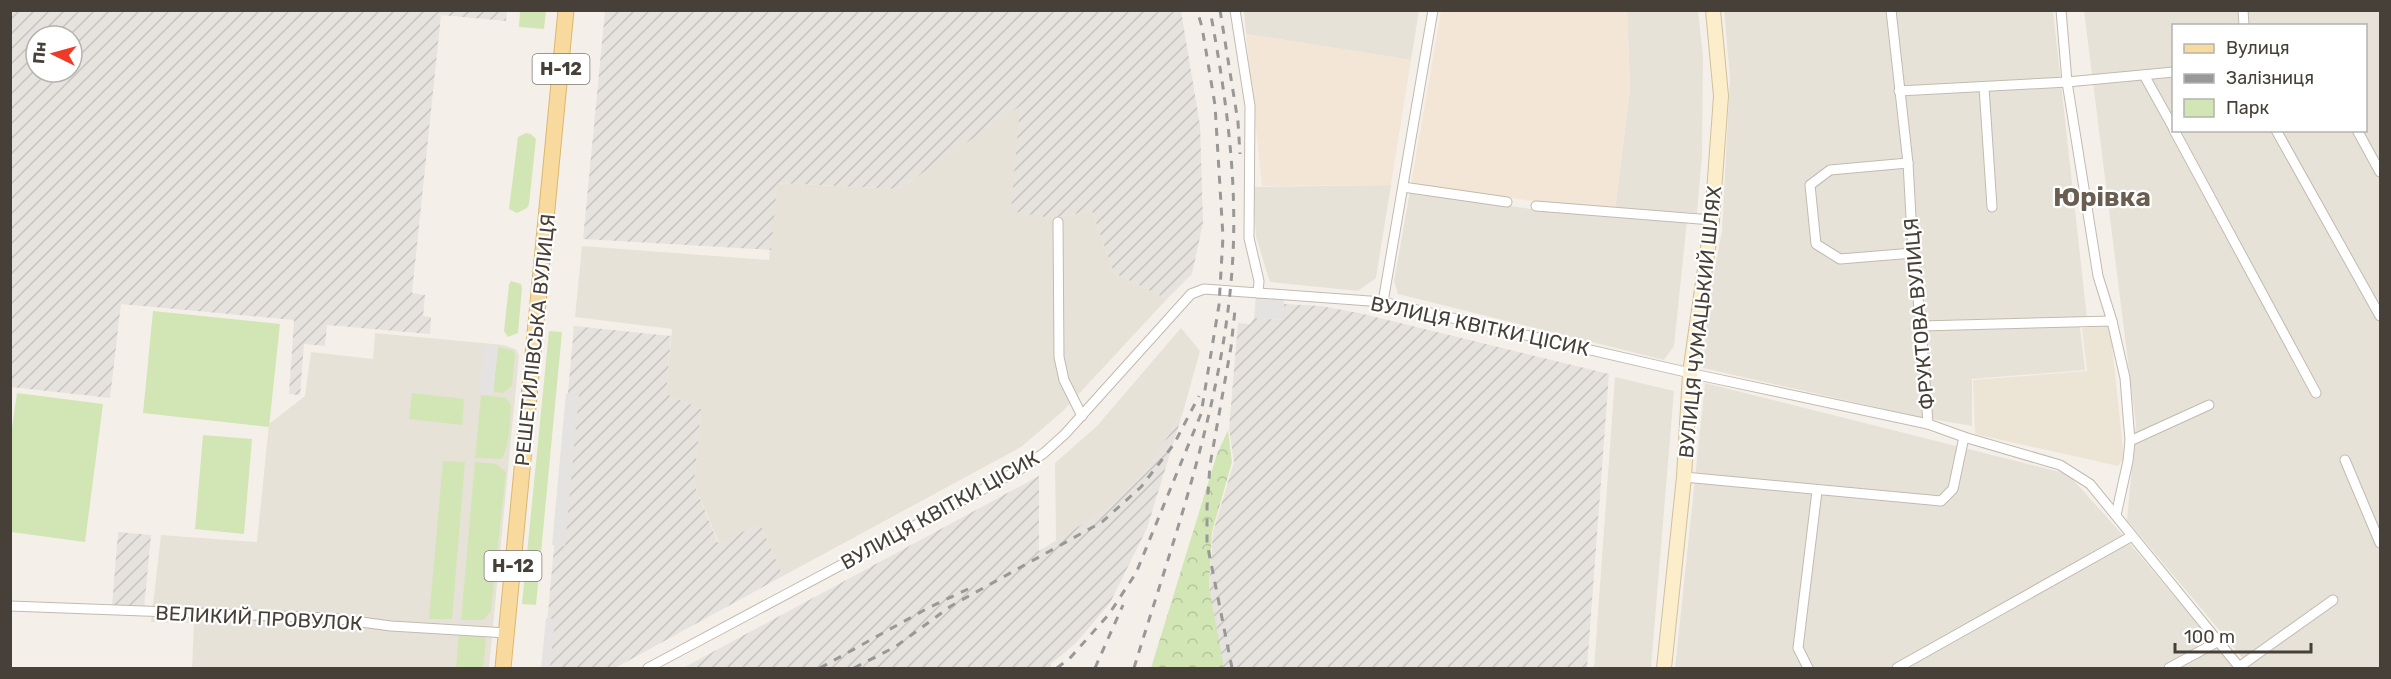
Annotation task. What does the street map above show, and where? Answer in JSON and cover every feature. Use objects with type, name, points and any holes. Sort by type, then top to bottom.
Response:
[{"type":"main road","name":"РЕШЕТИЛІВСЬКА ВУЛИЦЯ","points":[[503,669],[566,10]]},
{"type":"main road","name":"ВУЛИЦЯ ЧУМАЦЬКИЙ ШЛЯХ","points":[[1664,669],[1684,477],[1690,373],[1712,220],[1721,96],[1713,10]]},
{"type":"street","points":[[1235,10],[1250,106],[1249,238],[1259,281],[1258,292]]},
{"type":"street","points":[[1383,302],[1432,10]]},
{"type":"street","name":"ФРУКТОВА ВУЛИЦЯ","points":[[1891,10],[1908,163],[1913,254],[1928,424],[2060,465],[2090,484],[2239,668],[2333,600]]},
{"type":"street","points":[[2061,10],[2067,82],[2098,276],[2112,321],[2125,378],[2130,441],[2116,515]]},
{"type":"street","points":[[1899,91],[2067,82],[2172,72]]},
{"type":"street","points":[[2144,75],[2172,126]]},
{"type":"street","points":[[1984,87],[1992,207]]},
{"type":"street","points":[[2175,132],[2316,393]]},
{"type":"street","points":[[2277,132],[2380,316]]},
{"type":"street","points":[[2358,132],[2380,172]]},
{"type":"street","points":[[1908,163],[1830,170],[1810,185],[1816,244],[1840,259],[1913,254]]},
{"type":"street","points":[[1403,187],[1507,202]]},
{"type":"street","points":[[1536,206],[1712,220]]},
{"type":"street","points":[[1058,222],[1059,357],[1064,380],[1082,416]]},
{"type":"street","name":"ВУЛИЦЯ КВІТКИ ЦІСИК","points":[[648,669],[1019,470],[1044,453],[1082,416],[1194,291],[1210,289],[1383,302],[1690,373],[1928,424]]},
{"type":"street","points":[[1921,326],[2112,321]]},
{"type":"street","points":[[2130,441],[2209,405]]},
{"type":"street","points":[[1684,477],[1941,501],[1953,489],[1964,437]]},
{"type":"street","points":[[2346,460],[2380,543]]},
{"type":"street","points":[[1808,669],[1798,648],[1817,491]]},
{"type":"street","points":[[1897,669],[2132,536]]},
{"type":"street","name":"ВЕЛИКИЙ ПРОВУЛОК","points":[[10,606],[331,618],[391,626],[507,633]]},
{"type":"street","points":[[2169,669],[2217,642]]},
{"type":"shaded area","points":[[11,10],[507,11],[506,21],[441,15],[412,293],[425,295],[423,316],[431,317],[430,334],[327,325],[325,346],[304,344],[300,395],[289,394],[294,320],[121,304],[110,398],[11,387]]},
{"type":"shaded area","points":[[605,11],[1181,11],[1200,125],[1203,223],[1192,274],[1167,299],[1114,273],[1092,211],[1051,218],[1011,211],[1020,106],[899,189],[777,183],[771,250],[583,239]]},
{"type":"shaded area","points":[[1244,11],[1419,11],[1411,60],[1246,34]]},
{"type":"shaded area","points":[[1441,11],[1627,11],[1630,88],[1615,209],[1554,204],[1411,184]]},
{"type":"shaded area","points":[[1627,11],[1698,11],[1703,57],[1702,155],[1697,213],[1615,209],[1630,88]]},
{"type":"shaded area","points":[[1724,11],[2053,11],[2087,318],[2079,319],[2085,370],[1972,379],[1972,426],[1920,417],[1703,368],[1709,299],[1722,231],[1730,78]]},
{"type":"shaded area","points":[[2084,11],[2380,11],[2380,668],[2251,668],[2127,520],[2136,425]]},
{"type":"shaded area","points":[[1246,34],[1411,60],[1391,185],[1262,186]]},
{"type":"shaded area","points":[[1020,105],[1051,218],[1092,211],[1114,273],[1167,299],[1062,412],[1021,447],[783,576],[760,524],[719,543],[694,484],[701,409],[666,394],[672,329],[575,317],[582,246],[769,260],[776,183],[899,189]]},
{"type":"shaded area","points":[[1391,185],[1376,278],[1358,291],[1270,282],[1256,237],[1253,187]]},
{"type":"shaded area","points":[[1410,191],[1558,213],[1687,221],[1674,346],[1664,360],[1398,294],[1394,281]]},
{"type":"shaded area","points":[[1256,295],[1284,297],[1283,320],[1254,318]]},
{"type":"shaded area","points":[[1284,304],[1321,306],[1359,313],[1609,374],[1587,668],[1204,668],[1213,532],[1234,462],[1229,429],[1238,323],[1250,324],[1254,318],[1282,320]]},
{"type":"shaded area","points":[[574,326],[671,336],[666,394],[701,409],[694,484],[718,543],[760,524],[783,576],[615,668],[543,668]]},
{"type":"shaded area","points":[[2108,326],[2124,458],[2118,466],[1975,434],[1973,380],[2087,371],[2082,328]]},
{"type":"shaded area","points":[[1181,328],[1200,351],[1183,412],[1148,468],[1108,508],[1056,541],[1055,463],[1097,426]]},
{"type":"shaded area","points":[[375,333],[504,345],[517,350],[519,356],[489,668],[192,668],[194,623],[151,622],[161,535],[257,542],[269,424],[305,396],[311,352],[373,359]]},
{"type":"shaded area","points":[[484,346],[498,347],[493,394],[479,393]]},
{"type":"shaded area","points":[[1615,377],[1674,391],[1651,668],[1594,668]]},
{"type":"shaded area","points":[[1705,383],[2068,474],[2121,533],[2234,668],[1675,668]]},
{"type":"shaded area","points":[[566,393],[579,395],[565,546],[552,545]]},
{"type":"shaded area","points":[[1183,412],[1147,528],[1110,603],[1076,643],[1051,664],[1051,668],[683,668],[1039,476],[1039,551],[1108,508],[1148,468]]},
{"type":"shaded area","points":[[118,532],[151,535],[144,609],[112,606]]},
{"type":"shaded area","points":[[546,618],[555,619],[550,668],[541,668]]},
{"type":"green space","points":[[520,11],[546,11],[544,29],[519,27]]},
{"type":"green space","points":[[526,133],[536,139],[529,204],[527,208],[517,213],[509,209],[518,137]]},
{"type":"green space","points":[[511,281],[521,284],[522,288],[518,333],[508,337],[504,331]]},
{"type":"green space","points":[[153,311],[280,324],[269,427],[143,413]]},
{"type":"green space","points":[[549,331],[562,332],[536,605],[522,604]]},
{"type":"green space","points":[[498,347],[512,350],[515,353],[512,386],[503,393],[493,392]]},
{"type":"green space","points":[[17,393],[103,404],[85,542],[11,532],[10,441]]},
{"type":"green space","points":[[412,393],[464,399],[462,425],[409,419]]},
{"type":"green space","points":[[481,395],[506,398],[511,405],[508,441],[501,459],[475,458]]},
{"type":"green space","points":[[1228,430],[1232,462],[1212,532],[1209,587],[1224,668],[1151,668],[1217,454]]},
{"type":"green space","points":[[203,435],[252,439],[244,534],[195,529]]},
{"type":"green space","points":[[443,461],[465,462],[452,619],[429,619]]},
{"type":"green space","points":[[475,462],[496,464],[506,472],[491,611],[483,620],[461,620]]},
{"type":"green space","points":[[459,632],[483,635],[486,640],[483,668],[456,668]]},
{"type":"railway","points":[[1057,668],[1071,657],[1109,614],[1136,573],[1201,414],[1219,305],[1223,237],[1215,105],[1197,10]]},
{"type":"railway","points":[[1134,668],[1196,464],[1220,360],[1228,307],[1233,254],[1233,193],[1225,101],[1210,10]]},
{"type":"railway","points":[[1220,10],[1238,122],[1240,154]]},
{"type":"railway","points":[[1232,668],[1207,543],[1207,507],[1210,465],[1231,347],[1235,310]]},
{"type":"railway","points":[[854,668],[895,647],[951,606],[1102,522],[1141,487],[1174,444],[1199,396]]},
{"type":"railway","points":[[820,668],[928,608],[968,589]]},
{"type":"railway","points":[[1095,668],[1123,605]]},
{"type":"district","name":"Юрівка","points":[[2102,197]]}]
